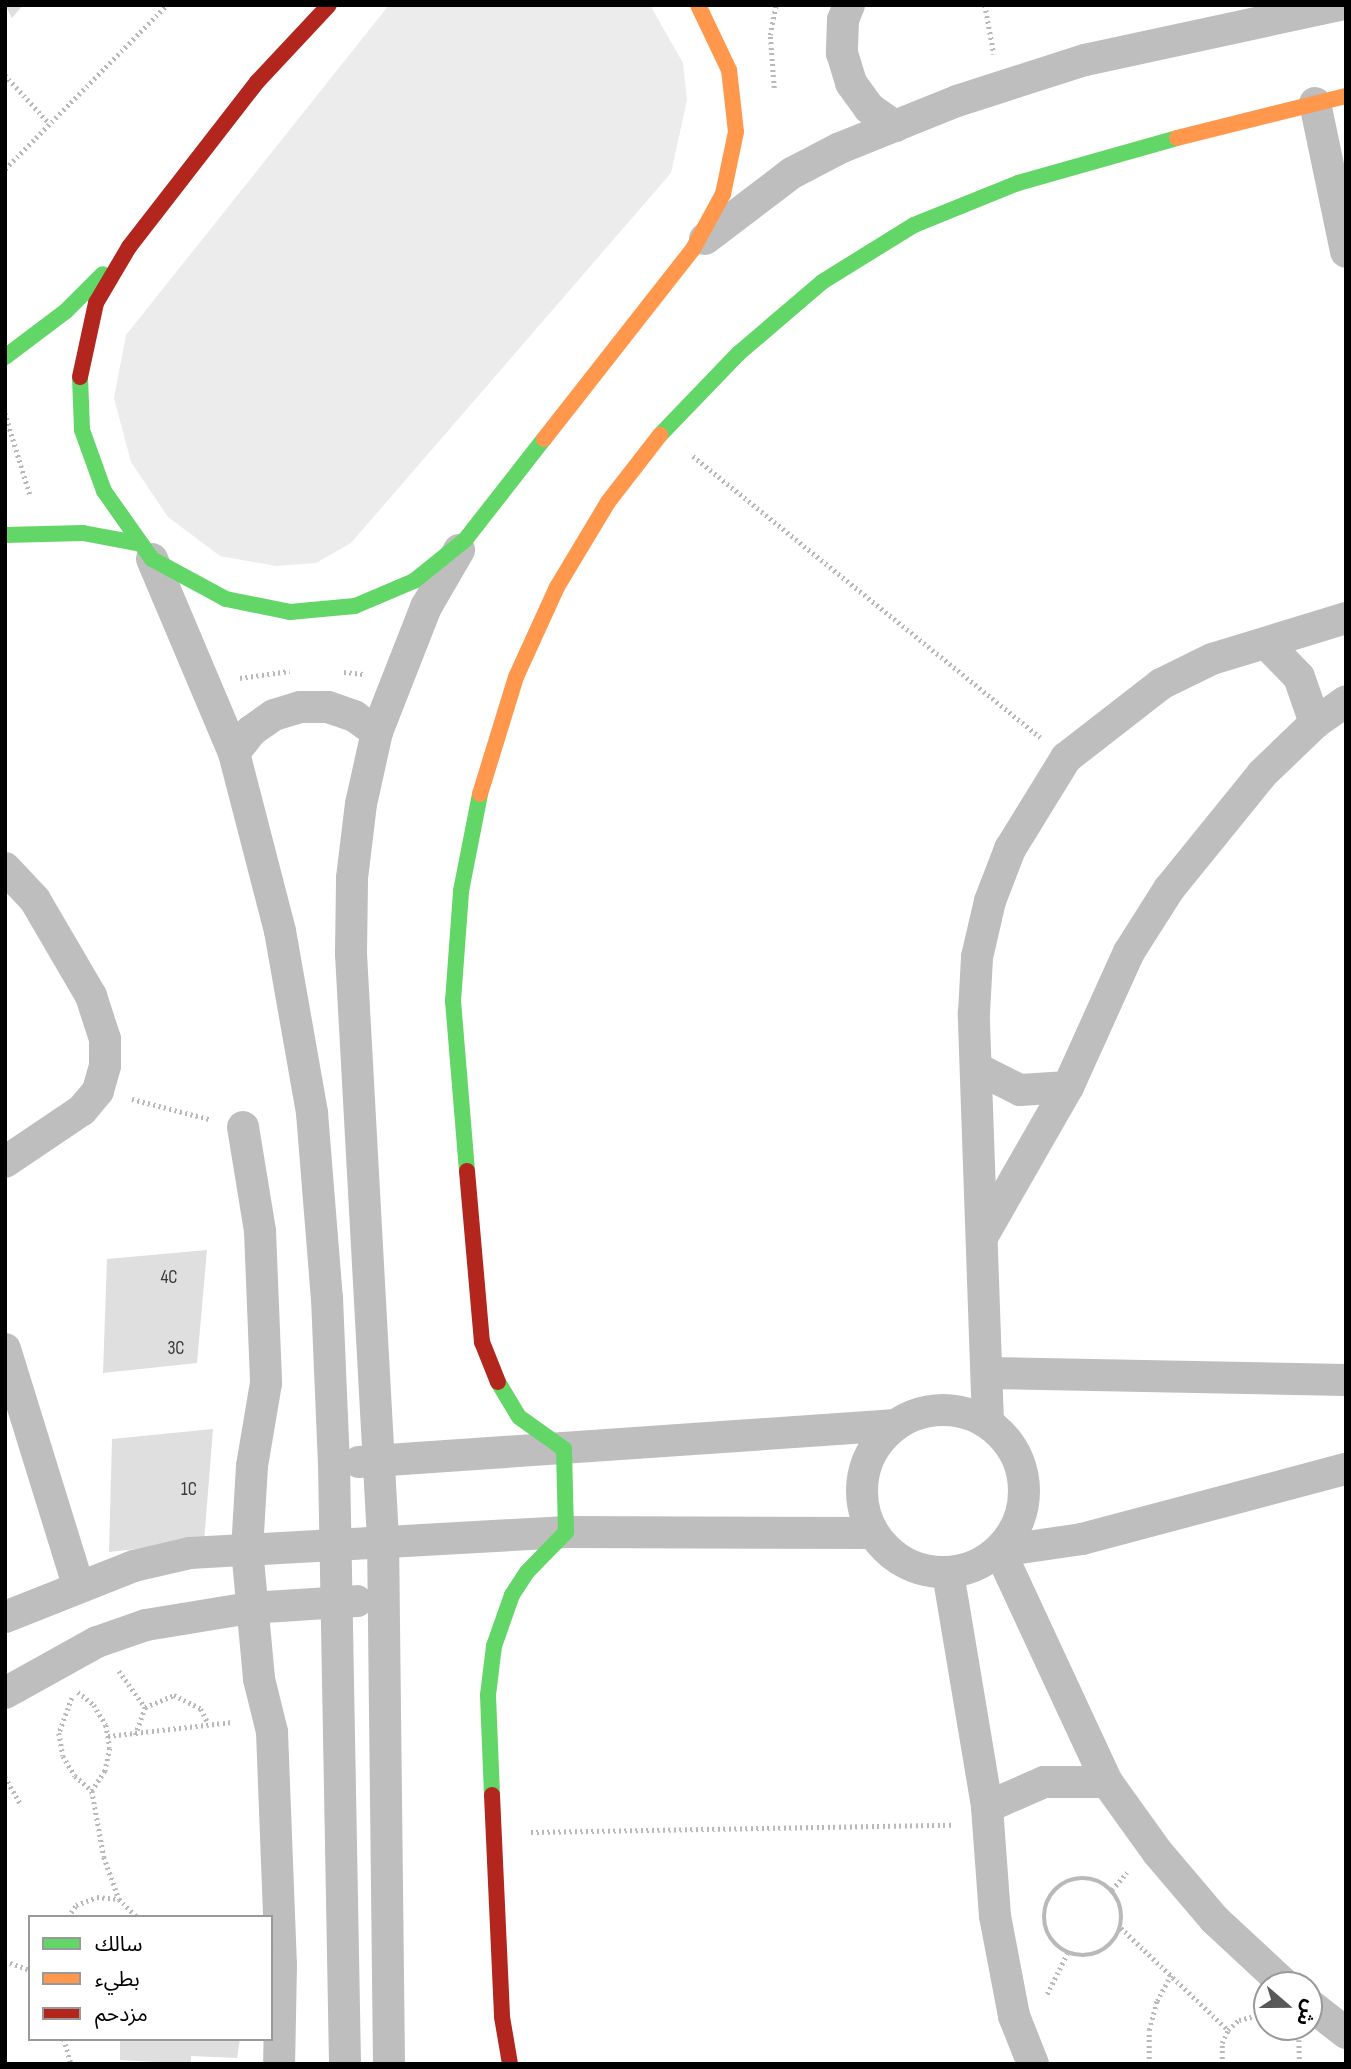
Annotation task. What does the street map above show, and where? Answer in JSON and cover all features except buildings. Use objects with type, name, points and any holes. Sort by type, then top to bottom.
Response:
[{"type":"street","points":[[5,356],[66,311],[129,247],[257,82],[328,5]]},
{"type":"street","points":[[693,249],[723,194],[736,132],[729,71],[698,5]]},
{"type":"street","points":[[849,5],[843,20],[842,52],[850,83],[869,108],[895,126]]},
{"type":"street","points":[[389,2064],[383,1539],[351,953],[352,878],[360,804],[377,732],[426,607],[465,540],[562,411],[693,249],[738,209],[792,173],[840,148],[999,86],[1085,60],[1339,5]]},
{"type":"street","points":[[257,82],[295,16]]},
{"type":"street","points":[[564,1449],[519,1417],[496,1382],[482,1342],[453,1002],[461,891],[482,782],[516,677],[557,587],[608,502],[663,431],[738,353],[821,282],[914,225],[1018,183],[1118,152],[1346,96]]},
{"type":"street","points":[[1315,103],[1346,253]]},
{"type":"street","points":[[129,247],[96,303],[80,366],[82,430],[104,491],[146,551],[234,753],[280,931],[312,1113],[326,1272],[337,1542],[345,2064]]},
{"type":"street","points":[[5,535],[83,533],[146,551],[226,599],[290,612],[355,606],[414,581],[465,540]]},
{"type":"street","points":[[988,1423],[974,1013],[977,957],[990,901],[1010,849],[1066,758],[1161,684],[1212,659],[1346,618]]},
{"type":"street","points":[[1266,643],[1299,677],[1315,723]]},
{"type":"street","points":[[981,1238],[1068,1087],[1112,985],[1168,889],[1254,783],[1315,723],[1346,701]]},
{"type":"street","points":[[234,753],[262,723],[300,707],[328,707],[354,716],[377,732]]},
{"type":"street","points":[[5,868],[35,900],[91,996],[105,1039],[105,1066],[97,1091],[82,1110],[5,1162]]},
{"type":"street","points":[[978,1069],[1020,1090],[1068,1087]]},
{"type":"street","points":[[243,1127],[260,1231],[266,1384],[252,1466],[247,1549],[250,1608],[259,1679],[272,1732],[281,1964],[279,2064]]},
{"type":"street","points":[[5,1349],[78,1586]]},
{"type":"street","points":[[987,1373],[1346,1380]]},
{"type":"street","points":[[1000,1551],[1022,1508],[1024,1484],[1006,1439],[988,1423],[951,1410],[913,1415],[896,1425],[878,1441],[866,1463],[862,1498],[872,1533],[886,1552],[906,1565],[948,1573],[967,1570],[1000,1551],[1082,1539],[1346,1469]]},
{"type":"street","points":[[334,1463],[896,1425]]},
{"type":"street","points":[[510,2064],[502,2017],[488,1695],[494,1646],[519,1583],[566,1532],[564,1449]]},
{"type":"street","points":[[5,1617],[78,1586],[190,1553],[383,1539],[566,1532],[872,1533]]},
{"type":"street","points":[[1000,1551],[1107,1782],[1158,1853],[1215,1920],[1270,1971]]},
{"type":"street","points":[[948,1573],[987,1816],[995,1916],[1014,2016],[1033,2064]]},
{"type":"street","points":[[5,1693],[97,1642],[146,1625],[250,1608],[383,1598]]},
{"type":"street","points":[[987,1816],[1044,1782],[1107,1782]]},
{"type":"street","points":[[1323,2015],[1346,2033]]},
{"type":"path","points":[[5,169],[48,122],[167,5]]},
{"type":"path","points":[[774,101],[770,35],[776,5]]},
{"type":"path","points":[[985,5],[999,86]]},
{"type":"path","points":[[5,75],[48,122]]},
{"type":"path","points":[[5,414],[42,533]]},
{"type":"path","points":[[663,431],[1066,758]]},
{"type":"path","points":[[97,1091],[243,1127]]},
{"type":"path","points":[[92,1791],[105,1771],[108,1736],[94,1705],[76,1690],[64,1710],[59,1733],[69,1766],[92,1791],[104,1857],[119,1899],[135,1915]]},
{"type":"path","points":[[135,1735],[145,1707],[174,1695],[201,1709],[208,1723]]},
{"type":"path","points":[[108,1736],[135,1735],[208,1723],[243,1723],[272,1732]]},
{"type":"path","points":[[5,1777],[21,1805]]},
{"type":"path","points":[[494,1832],[987,1816]]},
{"type":"path","points":[[1121,1928],[1106,1950],[1080,1957],[1067,1954],[1046,1931],[1047,1901],[1069,1880],[1099,1881],[1118,1898],[1121,1928],[1228,2030]]},
{"type":"path","points":[[69,1915],[76,1905],[97,1897],[119,1899]]},
{"type":"path","points":[[5,1961],[28,1969]]},
{"type":"path","points":[[1149,2064],[1149,2030],[1171,1975]]},
{"type":"path","points":[[1222,2064],[1222,2043],[1228,2030],[1253,2014]]},
{"type":"path","points":[[65,2041],[71,2064]]},
{"type":"shaded area","points":[[389,5],[650,5],[683,63],[687,100],[671,173],[351,543],[316,563],[276,566],[220,556],[168,517],[131,462],[114,398],[126,335]]},
{"type":"traffic: fast","points":[[660,435],[739,353],[822,282],[914,225],[1018,183],[1177,138]]},
{"type":"traffic: fast","points":[[5,357],[66,311],[103,274]]},
{"type":"traffic: fast","points":[[80,377],[82,430],[104,491],[152,559],[226,599],[290,612],[355,606],[414,581],[465,540],[544,439]]},
{"type":"traffic: fast","points":[[5,535],[83,533],[141,544]]},
{"type":"traffic: fast","points":[[467,1171],[453,1001],[461,891],[480,794]]},
{"type":"traffic: fast","points":[[492,1795],[488,1695],[494,1646],[512,1595],[527,1572],[566,1532],[564,1449],[519,1417],[498,1382]]},
{"type":"traffic: slow","points":[[544,439],[693,249],[723,194],[736,132],[729,70],[698,5]]},
{"type":"traffic: slow","points":[[1177,138],[1346,96]]},
{"type":"traffic: slow","points":[[480,794],[516,677],[557,587],[608,502],[660,435]]},
{"type":"traffic: jam","points":[[80,377],[96,303],[129,247],[257,82],[329,5]]},
{"type":"traffic: jam","points":[[467,1171],[482,1342],[498,1382]]},
{"type":"traffic: jam","points":[[492,1795],[502,2017],[510,2064]]}]
